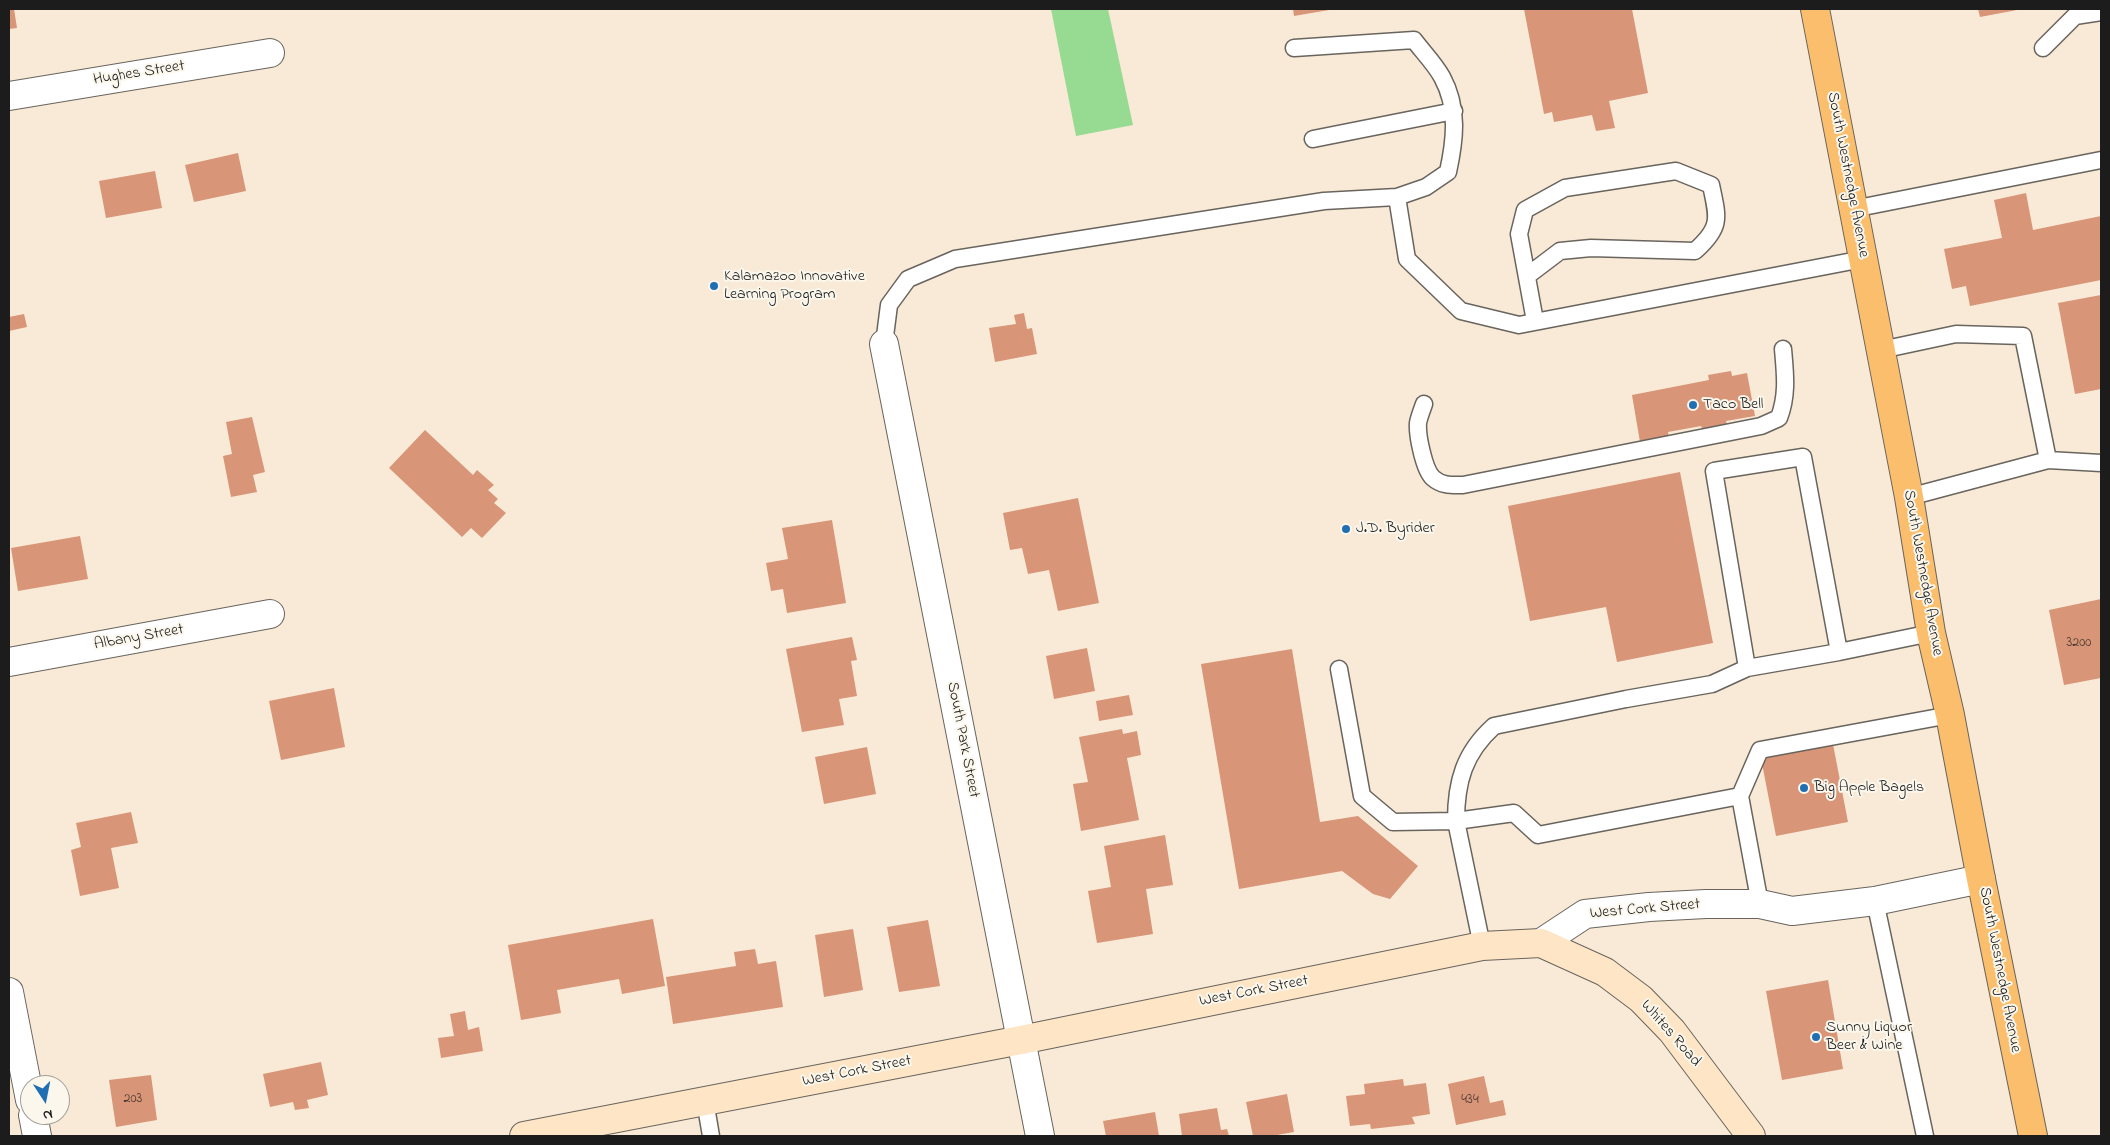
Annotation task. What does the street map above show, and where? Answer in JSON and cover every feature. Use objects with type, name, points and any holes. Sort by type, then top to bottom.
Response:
[{"type":"main road","name":"South Westnedge Avenue","points":[[1815,9],[1882,350],[1909,497],[1931,633],[1950,715],[2033,1136]]},
{"type":"street","name":"Hughes Street","points":[[9,96],[270,53]]},
{"type":"street","name":"South Park Street","points":[[884,344],[1040,1136]]},
{"type":"street","name":"Albany Street","points":[[9,662],[270,614]]},
{"type":"street","name":"West Cork Street","points":[[524,1136],[580,1131],[705,1101],[1021,1040],[1482,946],[1541,943],[1585,914],[1649,907],[1760,904],[1792,911],[1875,901],[1981,879]]},
{"type":"street","name":"Whites Road","points":[[1541,943],[1605,972],[1641,999],[1672,1031],[1750,1136]]},
{"type":"street","points":[[9,992],[25,1075]]},
{"type":"lane","points":[[2043,48],[2075,16],[2101,12]]},
{"type":"lane","points":[[884,344],[888,305],[908,279],[955,258],[1324,200],[1397,197],[1426,187],[1448,172],[1455,140],[1454,111],[1443,77],[1414,40],[1294,48]]},
{"type":"lane","points":[[1312,139],[1454,111]]},
{"type":"lane","points":[[1853,209],[2101,160]]},
{"type":"lane","points":[[1527,276],[1560,251],[1591,248],[1695,251],[1708,240],[1718,220],[1711,185],[1676,170],[1565,188],[1525,210],[1519,234],[1535,321]]},
{"type":"lane","points":[[1397,197],[1407,259],[1461,311],[1519,325],[1812,267],[1863,259]]},
{"type":"lane","points":[[1882,350],[1956,334],[2023,336],[2048,460]]},
{"type":"lane","points":[[1424,404],[1418,421],[1427,470],[1434,479],[1447,486],[1463,485],[1761,426],[1779,418],[1784,404],[1786,385],[1783,349]]},
{"type":"lane","points":[[1747,668],[1714,471],[1803,457],[1839,652]]},
{"type":"lane","points":[[1909,497],[2048,460],[2101,463]]},
{"type":"lane","points":[[1482,946],[1456,821],[1460,781],[1467,762],[1479,739],[1494,726],[1626,699],[1712,684],[1747,668],[1931,633]]},
{"type":"lane","points":[[1339,670],[1362,796],[1394,822],[1456,821],[1514,813],[1538,836],[1740,796]]},
{"type":"lane","points":[[1760,904],[1740,796],[1760,750],[1950,715]]},
{"type":"lane","points":[[1875,901],[1925,1136]]},
{"type":"lane","points":[[705,1101],[711,1136]]},
{"type":"green space","points":[[1051,9],[1108,9],[1133,125],[1076,136]]},
{"type":"building","points":[[9,9],[14,9],[17,28],[9,29]]},
{"type":"building","points":[[1293,9],[1329,9],[1329,10],[1294,16]]},
{"type":"building","points":[[1524,9],[1632,9],[1648,93],[1609,101],[1615,128],[1596,131],[1592,115],[1554,122],[1552,112],[1544,114]]},
{"type":"building","points":[[1978,9],[2017,9],[2017,10],[1980,17]]},
{"type":"building","points":[[238,153],[246,191],[194,202],[185,165]]},
{"type":"building","points":[[155,171],[162,208],[106,218],[99,181]]},
{"type":"building","points":[[2026,193],[2033,230],[2101,216],[2101,280],[1970,306],[1966,286],[1952,289],[1944,249],[2002,238],[1994,200]]},
{"type":"building","points":[[2101,295],[2101,389],[2075,394],[2058,303]]},
{"type":"building","points":[[1024,313],[1027,329],[1032,328],[1037,354],[995,362],[989,328],[1016,324],[1014,315]]},
{"type":"building","points":[[24,314],[27,327],[9,331],[9,317]]},
{"type":"building","name":"Taco Bell","points":[[1731,371],[1732,376],[1747,373],[1755,416],[1726,421],[1728,427],[1703,431],[1701,426],[1668,432],[1669,437],[1640,442],[1632,395],[1709,380],[1708,375]]},
{"type":"building","points":[[252,417],[265,472],[253,475],[257,492],[231,497],[223,456],[232,454],[226,422]]},
{"type":"building","points":[[425,430],[473,475],[477,470],[494,485],[488,490],[498,499],[494,503],[506,513],[482,538],[471,528],[462,537],[389,468]]},
{"type":"building","points":[[1680,472],[1713,643],[1617,662],[1606,607],[1530,621],[1508,506]]},
{"type":"building","points":[[1078,498],[1099,603],[1058,611],[1049,570],[1028,574],[1022,548],[1010,550],[1003,513]]},
{"type":"building","points":[[832,520],[846,603],[787,613],[783,589],[771,591],[766,563],[788,559],[782,528]]},
{"type":"building","points":[[80,536],[88,579],[18,591],[11,548]]},
{"type":"building","points":[[2101,599],[2101,678],[2064,685],[2049,610]]},
{"type":"building","points":[[852,637],[857,660],[851,661],[857,696],[839,699],[844,725],[802,732],[786,649]]},
{"type":"building","points":[[1087,648],[1095,691],[1054,699],[1046,656]]},
{"type":"building","points":[[1292,649],[1320,822],[1358,816],[1418,866],[1390,899],[1373,894],[1342,871],[1239,889],[1201,664]]},
{"type":"building","points":[[334,688],[345,747],[281,760],[269,701]]},
{"type":"building","points":[[1129,695],[1133,715],[1099,721],[1096,701]]},
{"type":"building","points":[[1122,729],[1123,734],[1137,731],[1141,755],[1127,758],[1139,820],[1081,831],[1073,784],[1088,782],[1079,737]]},
{"type":"building","name":"Big Apple Bagels","points":[[1832,739],[1848,822],[1776,836],[1760,753]]},
{"type":"building","points":[[867,747],[876,794],[824,804],[815,757]]},
{"type":"building","points":[[131,812],[138,843],[111,848],[119,888],[80,896],[71,850],[81,847],[76,823]]},
{"type":"building","points":[[1165,835],[1173,885],[1146,889],[1153,934],[1097,943],[1088,891],[1111,887],[1104,846]]},
{"type":"building","points":[[653,919],[665,986],[622,994],[619,979],[557,990],[561,1013],[521,1020],[508,945]]},
{"type":"building","points":[[928,920],[940,986],[899,992],[887,927]]},
{"type":"building","points":[[853,929],[863,990],[824,997],[815,935]]},
{"type":"building","points":[[755,949],[758,964],[776,961],[783,1007],[673,1024],[666,977],[736,966],[734,952]]},
{"type":"building","points":[[1828,980],[1843,1069],[1782,1080],[1766,991]]},
{"type":"building","points":[[465,1011],[468,1030],[479,1027],[483,1051],[441,1058],[438,1038],[454,1036],[450,1014]]},
{"type":"building","points":[[321,1062],[328,1095],[307,1100],[309,1108],[295,1110],[293,1102],[270,1107],[263,1074]]},
{"type":"building","points":[[151,1075],[157,1120],[116,1127],[109,1080]]},
{"type":"building","points":[[1484,1076],[1490,1103],[1503,1100],[1506,1115],[1456,1125],[1448,1084]]},
{"type":"building","points":[[1403,1079],[1404,1086],[1426,1083],[1430,1114],[1412,1117],[1415,1124],[1371,1129],[1370,1124],[1350,1126],[1346,1096],[1365,1094],[1364,1084]]},
{"type":"building","points":[[1287,1094],[1294,1132],[1271,1136],[1253,1136],[1246,1102]]},
{"type":"building","points":[[1217,1108],[1221,1130],[1227,1129],[1229,1136],[1182,1136],[1179,1114]]},
{"type":"building","points":[[1155,1112],[1159,1136],[1106,1136],[1103,1121]]},
{"type":"place","name":"Kalamazoo Innovative Learning Program","points":[[714,286]]},
{"type":"place","name":"Taco Bell","points":[[1693,405]]},
{"type":"place","name":"J.D. Byrider","points":[[1346,529]]},
{"type":"place","name":"Big Apple Bagels","points":[[1804,788]]},
{"type":"place","name":"Sunny Liquor Beer & Wine","points":[[1816,1037]]}]
